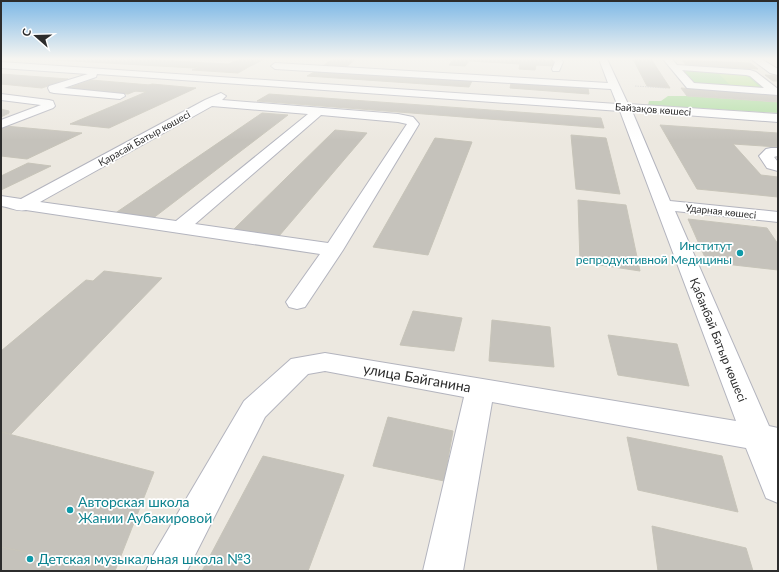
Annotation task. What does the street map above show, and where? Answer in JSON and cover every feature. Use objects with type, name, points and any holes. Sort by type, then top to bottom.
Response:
[{"type":"street","points":[[60,86],[53,88],[54,90],[120,96]]},
{"type":"street","name":"Қарасай Батыр көшесі","points":[[23,204],[239,86]]},
{"type":"street","name":"Байзақов көшесі","points":[[316,86],[778,118]]},
{"type":"street","points":[[610,86],[615,86]]},
{"type":"street","name":"Қабанбай Батыр көшесі","points":[[615,86],[664,205],[768,439],[778,487]]},
{"type":"street","points":[[691,86],[776,91]]},
{"type":"street","points":[[1,97],[49,103],[49,106],[1,124]]},
{"type":"street","points":[[209,102],[398,118],[410,120],[413,124],[333,250],[297,302]]},
{"type":"street","points":[[180,227],[319,111]]},
{"type":"street","points":[[778,152],[771,152],[766,156],[772,165],[778,167]]},
{"type":"street","points":[[4,207],[23,204],[333,250]]},
{"type":"street","name":"Ударная көшесі","points":[[664,205],[778,217]]},
{"type":"street","name":"улица Байганина","points":[[166,571],[254,409],[300,366],[326,362],[768,439]]},
{"type":"street","points":[[443,571],[480,389]]},
{"type":"path","points":[[633,86],[671,88],[691,86]]},
{"type":"green space","points":[[691,86],[766,86],[774,91]]},
{"type":"green space","points":[[731,86],[757,86],[761,89]]},
{"type":"green space","points":[[668,96],[778,102],[778,113],[648,105],[649,101],[661,101]]},
{"type":"building","points":[[18,86],[49,86],[42,88]]},
{"type":"building","points":[[75,86],[148,86],[128,94],[66,89]]},
{"type":"building","points":[[148,86],[196,88],[109,128],[70,124],[146,92],[134,91]]},
{"type":"building","points":[[450,86],[470,86],[469,87]]},
{"type":"building","points":[[510,86],[552,86],[588,88],[589,94],[510,88]]},
{"type":"building","points":[[647,86],[668,86],[670,88]]},
{"type":"building","points":[[681,88],[712,90],[719,98],[687,96]]},
{"type":"building","points":[[712,90],[778,94],[778,102],[719,98]]},
{"type":"building","points":[[269,94],[601,118],[604,128],[257,101]]},
{"type":"building","points":[[1,109],[9,111],[9,113],[1,117]]},
{"type":"building","points":[[262,113],[288,115],[152,219],[114,214]]},
{"type":"building","points":[[660,125],[778,133],[778,147],[733,144],[761,175],[778,177],[778,197],[697,189]]},
{"type":"building","points":[[5,126],[82,133],[27,159],[1,156],[1,127]]},
{"type":"building","points":[[335,130],[367,133],[279,236],[233,230]]},
{"type":"building","points":[[571,135],[606,138],[620,194],[576,189]]},
{"type":"building","points":[[435,138],[472,142],[428,255],[373,247]]},
{"type":"building","points":[[28,163],[51,166],[1,190],[1,176]]},
{"type":"building","points":[[578,200],[626,205],[640,271],[580,262]]},
{"type":"building","name":"Институт репродуктивной Медицины","points":[[688,219],[767,228],[778,244],[778,270],[707,262]]},
{"type":"building","points":[[104,271],[162,278],[11,434],[1,432],[1,351],[86,280],[93,281]]},
{"type":"building","points":[[413,311],[462,318],[454,351],[400,345]]},
{"type":"building","points":[[492,320],[550,327],[554,367],[489,361]]},
{"type":"building","points":[[608,335],[677,344],[689,386],[618,375]]},
{"type":"building","points":[[388,417],[453,431],[444,481],[373,466]]},
{"type":"building","name":"Авторская школа Жании Аубакировой","points":[[1,432],[154,472],[115,571],[1,547]]},
{"type":"building","points":[[627,437],[722,456],[738,512],[638,490]]},
{"type":"building","points":[[263,456],[344,475],[308,571],[202,571]]},
{"type":"building","points":[[652,526],[746,548],[753,571],[658,571]]},
{"type":"building","name":"Детская музыкальная школа №3","points":[[1,547],[115,571],[1,571]]},
{"type":"place","name":"Институт репродуктивной Медицины","points":[[740,253]]},
{"type":"place","name":"Авторская школа Жании Аубакировой","points":[[70,510]]},
{"type":"place","name":"Детская музыкальная школа №3","points":[[30,559]]}]
